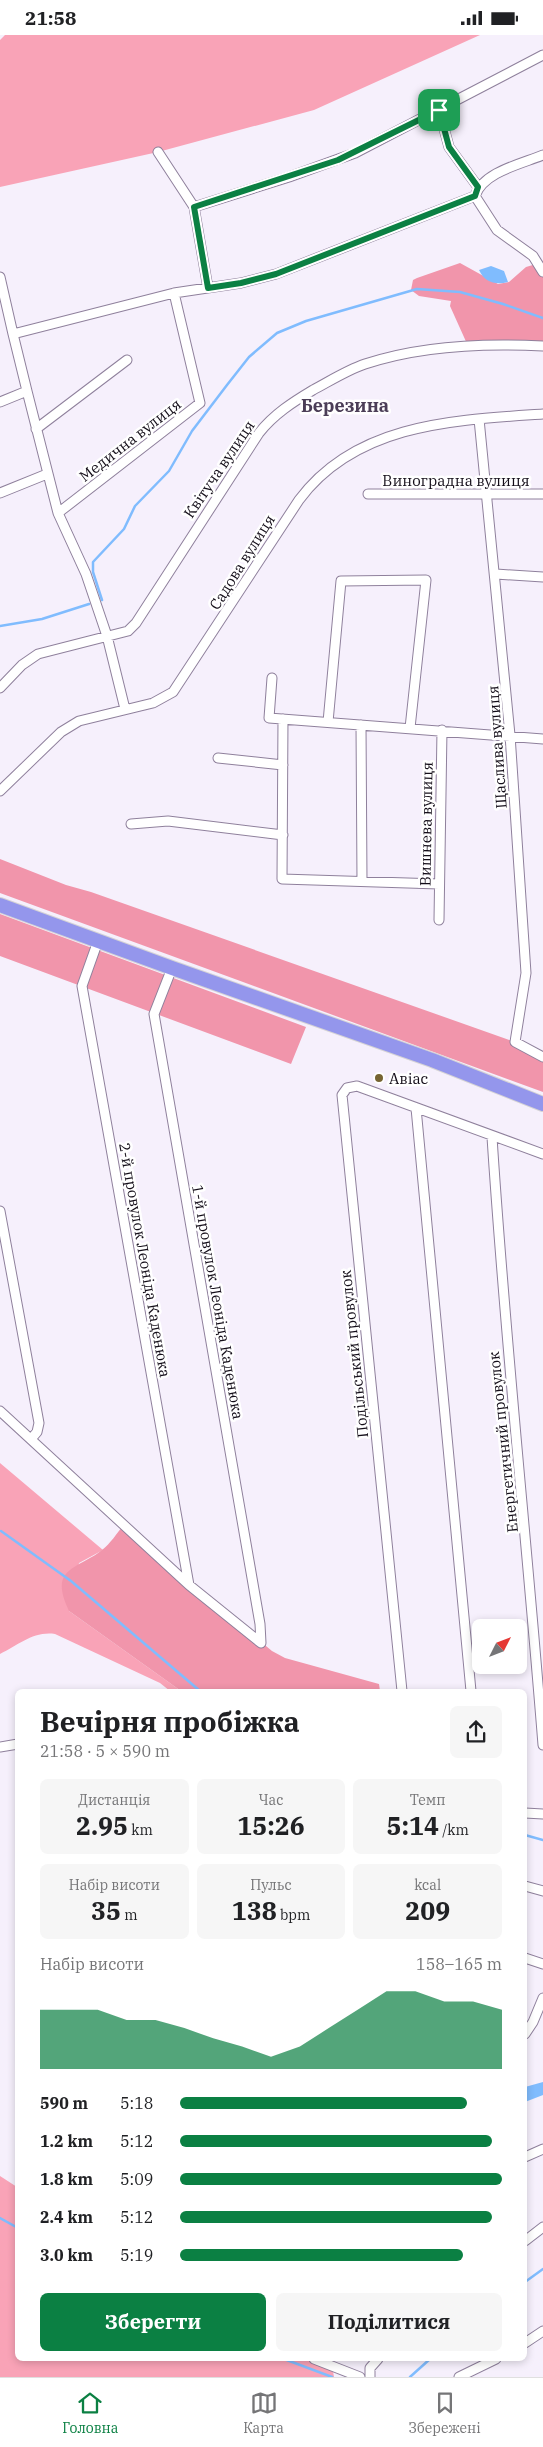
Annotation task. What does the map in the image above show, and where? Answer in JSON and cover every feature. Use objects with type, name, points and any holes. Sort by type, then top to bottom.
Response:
[{"type":"highway","points":[[0,905],[172,969],[423,1057],[543,1104]]},
{"type":"street","points":[[194,207],[338,160],[439,110],[543,55]]},
{"type":"street","points":[[439,110],[449,147],[478,187]]},
{"type":"street","points":[[158,152],[194,207],[208,288]]},
{"type":"street","points":[[475,196],[478,187],[489,177],[543,155]]},
{"type":"street","points":[[475,196],[497,230],[532,257],[543,272]]},
{"type":"street","points":[[13,334],[174,293],[241,283],[276,274],[475,196]]},
{"type":"street","points":[[0,277],[46,475],[58,513],[86,574],[107,636],[125,709]]},
{"type":"street","name":"Медична вулиця","points":[[58,513],[200,403],[174,293]]},
{"type":"street","name":"Квітуча вулиця","points":[[0,688],[22,665],[38,653],[128,631],[136,623],[252,444],[267,423],[286,408],[332,380],[363,365],[382,359],[500,343],[543,346]]},
{"type":"street","points":[[36,429],[127,360]]},
{"type":"street","points":[[0,402],[27,391]]},
{"type":"street","name":"Садова вулиця","points":[[0,791],[61,732],[79,721],[153,703],[173,692],[250,578],[298,500],[322,473],[376,440],[426,427],[479,419],[543,414]]},
{"type":"street","name":"Щаслива вулиця","points":[[479,419],[496,574],[510,735],[526,973],[515,1042],[543,1057]]},
{"type":"street","points":[[0,493],[46,475]]},
{"type":"street","name":"Виноградна вулиця","points":[[368,494],[543,494]]},
{"type":"street","points":[[496,574],[543,577]]},
{"type":"street","points":[[328,722],[342,581],[426,580],[410,728]]},
{"type":"street","points":[[272,678],[269,718],[543,739]]},
{"type":"street","points":[[283,719],[282,879],[362,880],[439,884]]},
{"type":"street","points":[[362,725],[362,880]]},
{"type":"street","name":"Вишнева вулиця","points":[[439,920],[442,730]]},
{"type":"street","points":[[218,758],[283,765]]},
{"type":"street","points":[[131,824],[168,821],[283,835]]},
{"type":"street","name":"2-й провулок Леоніда Каденюка","points":[[98,941],[82,986],[189,1585]]},
{"type":"street","name":"1-й провулок Леоніда Каденюка","points":[[172,969],[154,1014],[229,1438],[260,1624],[261,1643],[189,1585]]},
{"type":"street","name":"Подільський провулок","points":[[402,1689],[342,1095],[347,1088],[357,1086],[492,1137],[543,1154]]},
{"type":"street","points":[[416,1108],[472,1689]]},
{"type":"street","name":"Енергетичний провулок","points":[[492,1137],[503,1299],[528,1555],[543,1745]]},
{"type":"street","points":[[0,1211],[39,1423],[37,1432],[31,1439]]},
{"type":"street","points":[[0,1411],[189,1585]]},
{"type":"street","points":[[0,1747],[15,1744]]},
{"type":"street","points":[[527,1813],[543,1814]]},
{"type":"street","points":[[527,1887],[543,1891]]},
{"type":"street","points":[[527,1959],[543,1964]]},
{"type":"street","points":[[527,2031],[543,1998]]},
{"type":"street","points":[[527,2156],[543,2149]]},
{"type":"street","points":[[527,2239],[543,2227]]},
{"type":"street","points":[[527,2342],[543,2331]]},
{"type":"street","points":[[319,2361],[360,2377]]},
{"type":"street","points":[[370,2377],[370,2368],[376,2361]]},
{"type":"street","points":[[459,2377],[492,2361]]},
{"type":"shaded area","points":[[5,35],[480,35],[314,110],[158,152],[0,187],[0,40]]},
{"type":"shaded area","points":[[543,262],[543,346],[468,346],[450,306],[451,301],[419,296],[411,290],[413,280],[460,263],[498,284],[509,282],[526,267]]},
{"type":"shaded area","points":[[0,859],[66,885],[91,892],[515,1042],[543,1057],[543,1092],[0,893]]},
{"type":"shaded area","points":[[0,914],[306,1027],[291,1064],[0,956]]},
{"type":"shaded area","points":[[0,1463],[103,1550],[79,1563],[69,1611],[178,1689],[168,1689],[160,1683],[55,1634],[40,1635],[26,1639],[0,1654]]},
{"type":"shaded area","points":[[123,1526],[272,1651],[285,1658],[379,1684],[380,1689],[178,1689],[69,1611],[63,1597],[62,1586],[68,1571],[93,1557],[111,1542]]},
{"type":"shaded area","points":[[0,2176],[15,2186],[15,2361],[310,2361],[333,2371],[334,2377],[0,2377]]},
{"type":"water","points":[[491,266],[504,271],[508,282],[495,283],[484,278],[479,270]]},
{"type":"water","points":[[543,2082],[543,2095],[527,2101],[527,2086]]},
{"type":"waterway","points":[[102,600],[93,572],[93,562],[124,529],[135,506],[169,471],[192,431],[249,357],[277,333],[306,321],[417,289],[460,292],[543,318]]},
{"type":"waterway","points":[[0,626],[42,619],[89,604]]},
{"type":"waterway","points":[[1,1531],[71,1581],[198,1689]]},
{"type":"waterway","points":[[527,1836],[543,1840]]},
{"type":"waterway","points":[[0,2218],[15,2226]]},
{"type":"waterway","points":[[527,2281],[543,2269]]},
{"type":"waterway","points":[[289,2361],[332,2377]]},
{"type":"waterway","points":[[410,2377],[428,2361]]},
{"type":"place","name":"Авіас","points":[[379,1078]]},
{"type":"district","name":"Березина","points":[[345,405]]},
{"type":"route","points":[[439,110],[449,147],[478,187],[475,196],[276,274],[241,283],[208,288],[194,207],[338,160],[439,110]]}]
